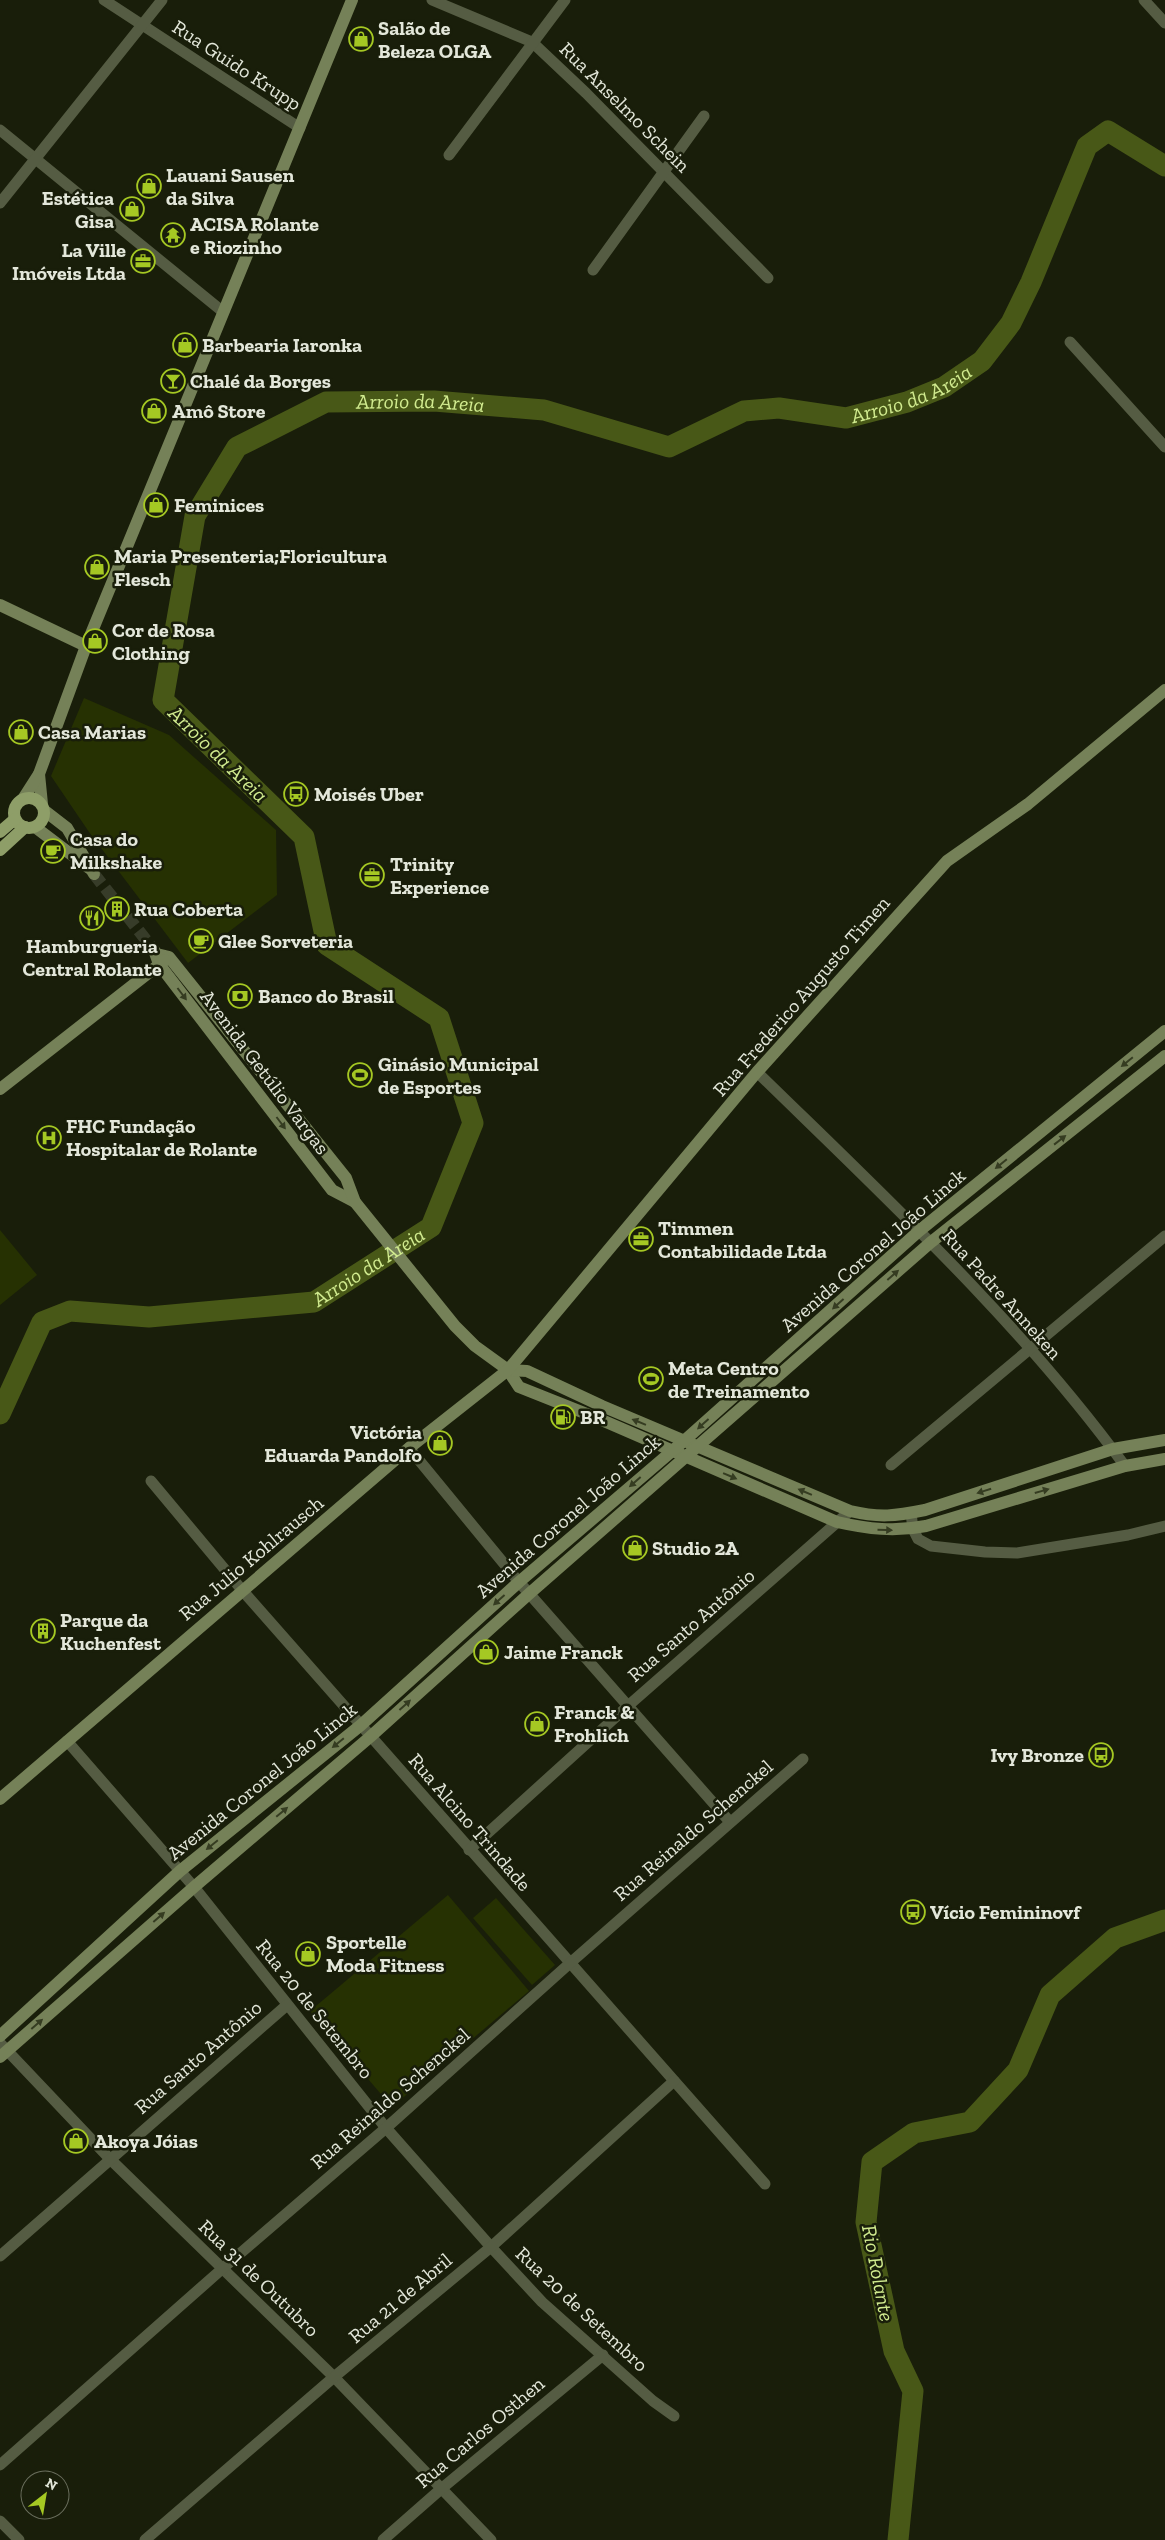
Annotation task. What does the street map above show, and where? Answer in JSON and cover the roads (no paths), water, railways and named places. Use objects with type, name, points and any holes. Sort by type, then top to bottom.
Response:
[{"type":"main road","points":[[23,799],[33,798],[67,828],[79,845],[92,871],[25,824],[15,807],[23,799],[39,774],[86,646],[222,311],[352,0]]},
{"type":"main road","points":[[0,605],[86,646]]},
{"type":"main road","name":"Rua Frederico Augusto Timen","points":[[508,1370],[757,1072],[947,861],[1028,804],[1165,690]]},
{"type":"main road","points":[[0,832],[42,821],[43,807],[39,774]]},
{"type":"main road","points":[[0,850],[25,824]]},
{"type":"main road","points":[[0,1089],[160,956]]},
{"type":"main road","name":"Avenida Getúlio Vargas","points":[[160,956],[277,1091],[346,1178],[355,1202],[420,1282],[475,1346],[508,1370],[519,1387],[685,1440],[850,1511],[875,1517],[911,1513],[1113,1449],[1165,1440]]},
{"type":"main road","name":"Avenida Getúlio Vargas","points":[[160,956],[263,1100],[332,1190],[355,1202]]},
{"type":"main road","name":"Avenida Coronel João Linck","points":[[0,2036],[180,1871],[361,1725],[520,1582],[685,1440],[919,1231],[1165,1031]]},
{"type":"main road","name":"Avenida Coronel João Linck","points":[[2,2050],[370,1737],[530,1592],[700,1446],[930,1243],[1165,1056]]},
{"type":"main road","points":[[263,1100],[277,1091]]},
{"type":"main road","points":[[776,1359],[786,1370]]},
{"type":"main road","name":"Rua Julio Kohlrausch","points":[[0,1799],[409,1448],[508,1370]]},
{"type":"main road","name":"Avenida Getúlio Vargas","points":[[599,1412],[672,1451],[837,1522],[869,1529],[912,1529],[1125,1466],[1165,1461]]},
{"type":"main road","points":[[770,1492],[775,1479]]},
{"type":"street","name":"Rua Guido Krupp","points":[[104,0],[141,26],[300,128]]},
{"type":"street","points":[[0,203],[162,0]]},
{"type":"street","name":"Rua Anselmo Schein","points":[[432,0],[532,42],[664,171],[768,278]]},
{"type":"street","points":[[449,155],[565,0]]},
{"type":"street","points":[[1144,0],[1165,22]]},
{"type":"street","points":[[593,270],[704,116]]},
{"type":"street","points":[[0,130],[222,311]]},
{"type":"street","points":[[1070,342],[1165,446]]},
{"type":"street","name":"Rua Padre Anneken","points":[[757,1072],[919,1231],[1031,1350],[1125,1466]]},
{"type":"street","points":[[891,1465],[1031,1350],[1165,1236]]},
{"type":"street","points":[[409,1448],[520,1582],[730,1822]]},
{"type":"street","name":"Rua Alcino Trindade","points":[[151,1481],[242,1590],[370,1737],[764,2184]]},
{"type":"street","name":"Rua Santo Antônio","points":[[469,1850],[628,1705],[850,1511]]},
{"type":"street","points":[[911,1513],[912,1529],[918,1539],[931,1546],[1017,1553],[1165,1526]]},
{"type":"street","name":"Rua 20 de Setembro","points":[[66,1741],[194,1886],[386,2128],[491,2247],[542,2302],[653,2401],[674,2416]]},
{"type":"street","name":"Rua Reinaldo Schenckel","points":[[0,2465],[222,2269],[386,2128],[569,1964],[803,1759]]},
{"type":"street","name":"Rua Santo Antônio","points":[[0,2256],[287,2005]]},
{"type":"street","name":"Rua 31 de Outubro","points":[[2,2050],[110,2159],[334,2377],[491,2540]]},
{"type":"street","name":"Rua 21 de Abril","points":[[145,2540],[334,2377],[491,2247],[674,2081]]},
{"type":"street","name":"Rua Carlos Osthen","points":[[383,2540],[441,2489],[603,2355]]},
{"type":"street","points":[[0,2521],[19,2540]]},
{"type":"waterway","name":"Arroio da Areia","points":[[0,1414],[42,1322],[70,1311],[149,1317],[314,1302],[431,1227],[473,1123],[439,1018],[327,945],[304,837],[163,700],[195,516],[237,447],[326,402],[434,401],[544,410],[669,447],[744,411],[779,408],[846,418],[907,402],[944,387],[982,361],[1011,323],[1031,282],[1087,146],[1108,131],[1165,166]]},
{"type":"waterway","name":"Rio Rolante","points":[[898,2540],[913,2391],[894,2351],[866,2222],[872,2162],[914,2133],[970,2122],[1018,2070],[1050,1995],[1115,1938],[1165,1920]]},
{"type":"tunnel","points":[[94,874],[154,950]]},
{"type":"place","name":"Salão de Beleza OLGA","points":[[361,39]]},
{"type":"place","name":"Lauani Sausen da Silva","points":[[149,186]]},
{"type":"place","name":"Estética Gisa","points":[[132,209]]},
{"type":"place","name":"ACISA Rolante e Riozinho","points":[[173,235]]},
{"type":"place","name":"La Ville Imóveis Ltda","points":[[143,261]]},
{"type":"place","name":"Barbearia Iaronka","points":[[185,345]]},
{"type":"place","name":"Chalé da Borges","points":[[173,381]]},
{"type":"place","name":"Amô Store","points":[[154,411]]},
{"type":"place","name":"Feminices","points":[[156,505]]},
{"type":"place","name":"Maria Presenteria;Floricultura Flesch","points":[[97,567]]},
{"type":"place","name":"Cor de Rosa Clothing","points":[[95,641]]},
{"type":"place","name":"Casa Marias","points":[[21,732]]},
{"type":"place","name":"Moisés Uber","points":[[296,794]]},
{"type":"place","name":"Casa do Milkshake","points":[[53,851]]},
{"type":"place","name":"Trinity Experience","points":[[372,875]]},
{"type":"place","name":"Rua Coberta","points":[[117,909]]},
{"type":"place","name":"Hamburgueria Central Rolante","points":[[92,918]]},
{"type":"place","name":"Glee Sorveteria","points":[[201,941]]},
{"type":"place","name":"Banco do Brasil","points":[[240,996]]},
{"type":"place","name":"Ginásio Municipal de Esportes","points":[[360,1075]]},
{"type":"place","name":"FHC Fundação Hospitalar de Rolante","points":[[49,1138]]},
{"type":"place","name":"Timmen Contabilidade Ltda","points":[[641,1239]]},
{"type":"place","name":"Meta Centro de Treinamento","points":[[651,1379]]},
{"type":"place","name":"BR","points":[[563,1417]]},
{"type":"place","name":"Victória Eduarda Pandolfo","points":[[440,1443]]},
{"type":"place","name":"Studio 2A","points":[[635,1548]]},
{"type":"place","name":"Parque da Kuchenfest","points":[[43,1631]]},
{"type":"place","name":"Jaime Franck","points":[[486,1652]]},
{"type":"place","name":"Franck & Frohlich","points":[[537,1724]]},
{"type":"place","name":"Ivy Bronze","points":[[1101,1755]]},
{"type":"place","name":"Vício Femininovf","points":[[913,1912]]},
{"type":"place","name":"Sportelle Moda Fitness","points":[[308,1954]]},
{"type":"place","name":"Akoya Jóias","points":[[76,2141]]}]
